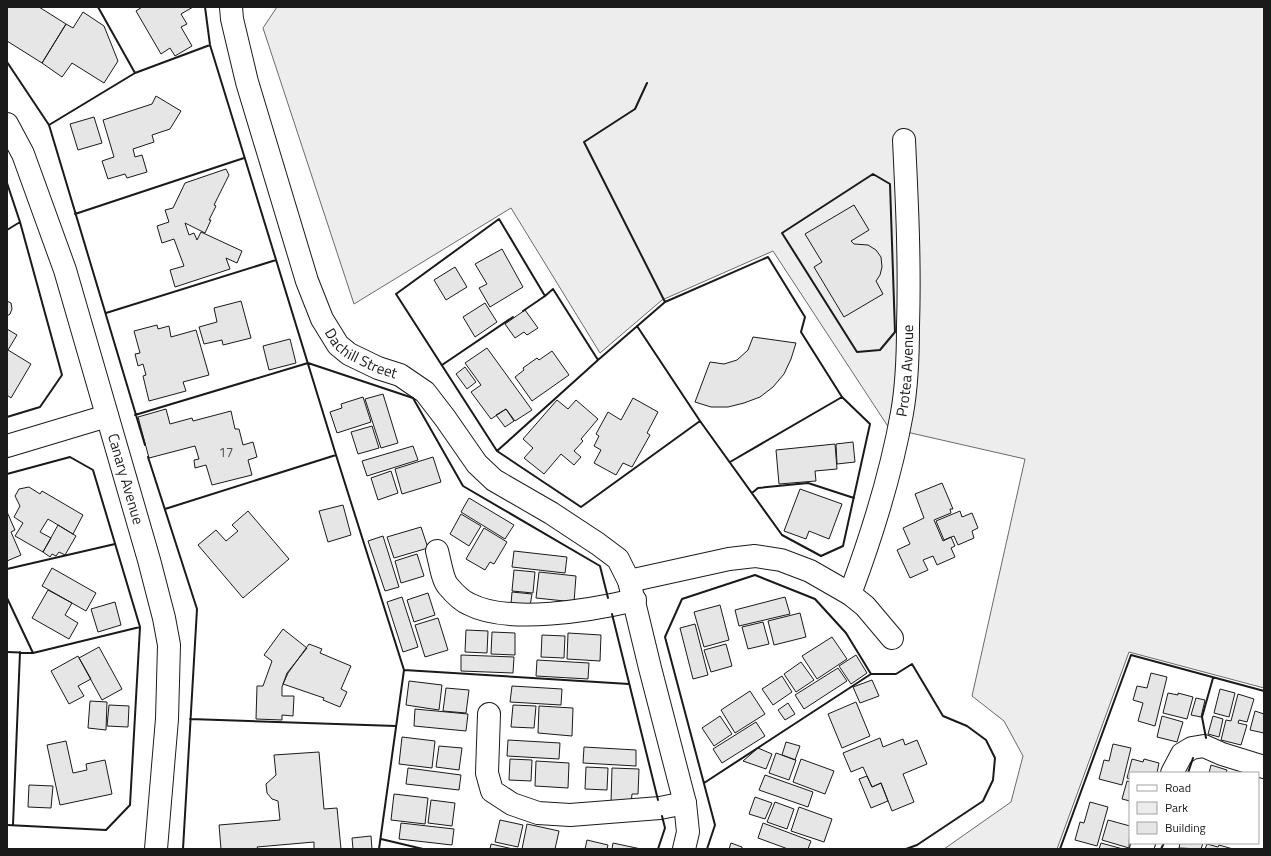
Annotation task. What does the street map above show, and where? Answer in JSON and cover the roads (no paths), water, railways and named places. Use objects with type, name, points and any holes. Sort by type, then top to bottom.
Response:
[{"type":"street","name":"Dachill Street","points":[[231,7],[232,20],[247,82],[307,281],[322,319],[335,340],[350,354],[378,368],[400,375],[425,392],[481,468],[494,480],[551,513],[598,544],[618,560],[632,590],[650,668],[685,802],[688,832],[684,849]]},
{"type":"street","name":"Canary Avenue","points":[[7,124],[23,154],[65,270],[106,416],[150,560],[164,618],[168,645],[167,719],[156,849]]},
{"type":"street","name":"Protea Avenue","points":[[850,594],[866,550],[887,482],[902,412],[908,356],[909,282],[904,140]]},
{"type":"street","points":[[7,446],[106,416]]},
{"type":"street","points":[[437,551],[447,585],[468,604],[491,612],[515,614],[554,613],[610,606],[632,590],[729,558],[755,556],[781,560],[810,571],[850,594],[866,606],[892,638]]},
{"type":"street","points":[[489,714],[487,773],[492,791],[512,804],[538,813],[570,815],[660,808],[685,802]]},
{"type":"street","points":[[1173,772],[1182,754],[1192,748],[1204,746],[1222,754],[1264,767]]}]
